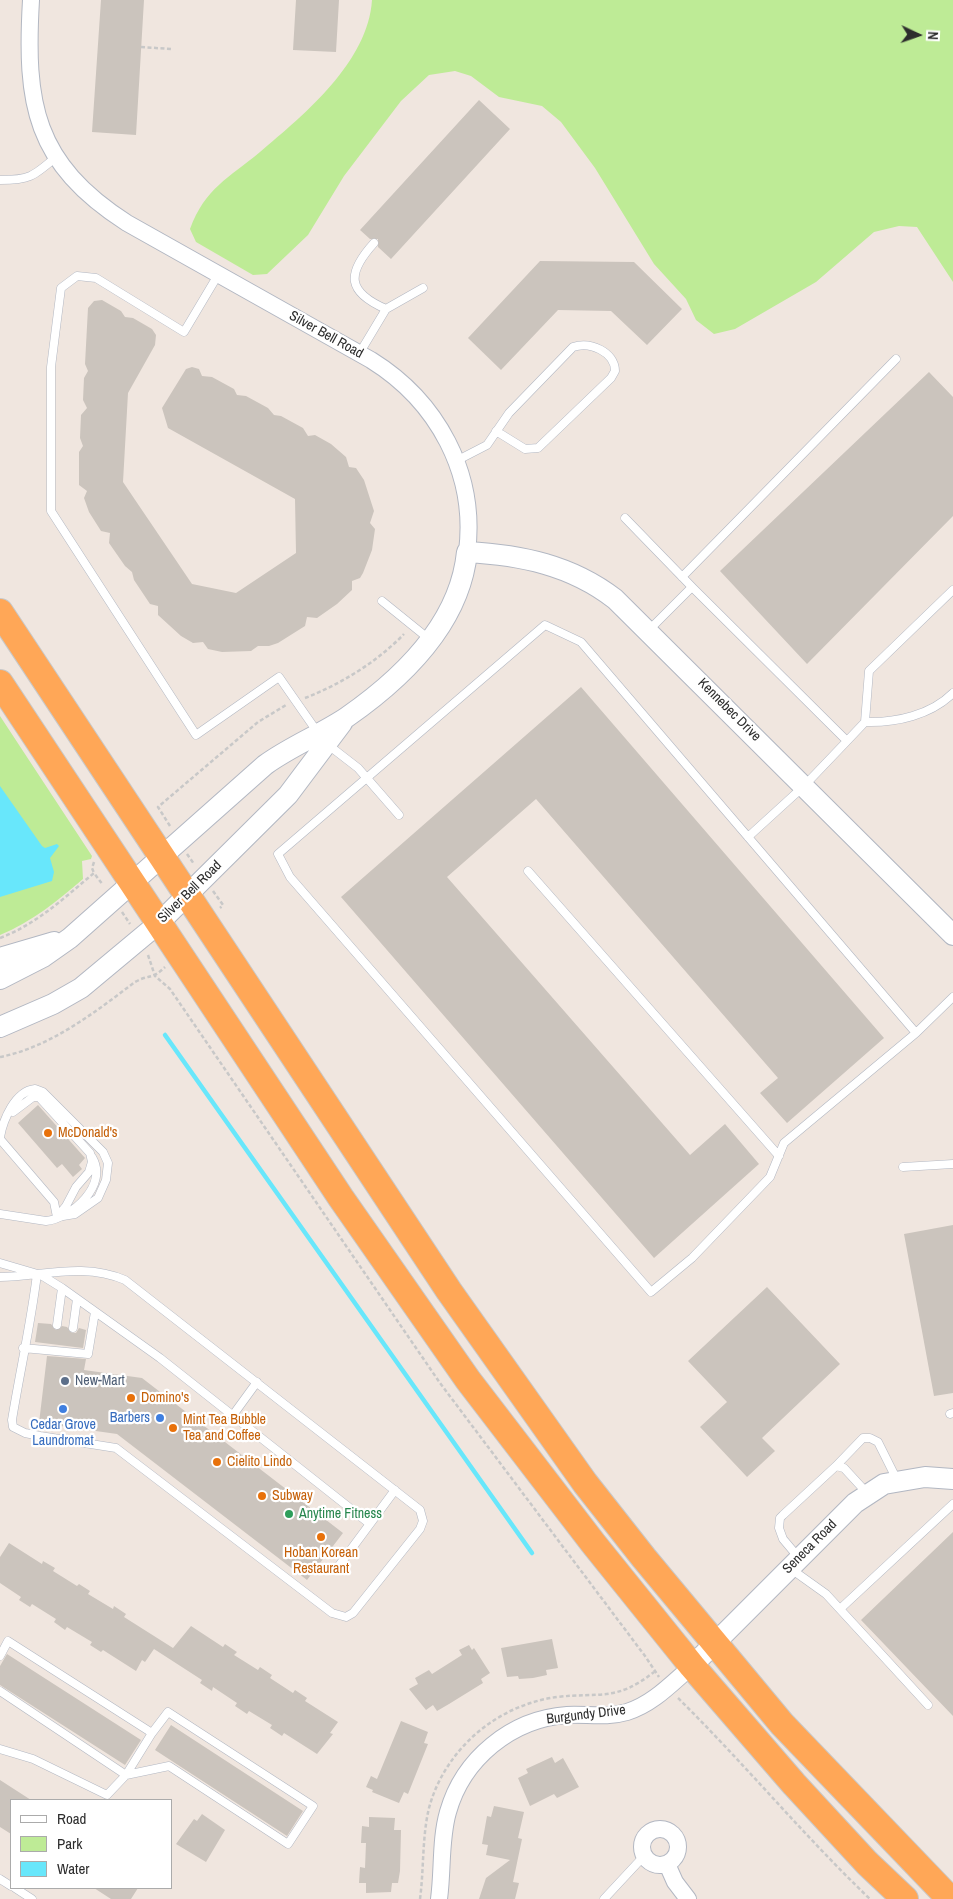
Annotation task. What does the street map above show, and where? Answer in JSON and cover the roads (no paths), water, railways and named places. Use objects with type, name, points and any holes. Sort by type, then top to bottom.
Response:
[{"type":"highway","points":[[0,612],[512,1383],[585,1483],[713,1643],[782,1724],[950,1899]]},
{"type":"highway","points":[[0,683],[341,1198],[468,1380],[593,1543],[692,1666],[794,1784],[867,1863],[905,1899]]},
{"type":"street","name":"Silver Bell Road","points":[[0,979],[43,957],[70,938],[265,765],[322,738],[399,674],[431,640],[455,597],[463,577],[467,552],[467,506],[456,461],[443,432],[417,396],[392,374],[359,354],[105,209],[78,185],[56,157],[40,123],[32,94],[28,60],[31,0]]},
{"type":"street","name":"Kennebec Drive","points":[[467,552],[533,559],[571,572],[606,591],[649,630],[953,935]]},
{"type":"street","name":"Silver Bell Road","points":[[0,1027],[53,1004],[82,988],[159,923],[186,893],[288,795],[322,738]]},
{"type":"street","points":[[0,958],[70,938]]},
{"type":"street","name":"Seneca Road","points":[[692,1666],[855,1503],[884,1484],[925,1477],[953,1479]]},
{"type":"street","name":"Burgundy Drive","points":[[439,1899],[443,1839],[448,1811],[462,1778],[486,1750],[505,1735],[535,1722],[565,1715],[599,1716],[630,1711],[647,1703],[692,1666]]},
{"type":"street","points":[[664,1830],[675,1837],[678,1846],[676,1854],[667,1864],[654,1864],[644,1856],[642,1844],[645,1836],[652,1831],[664,1830]]},
{"type":"street","points":[[667,1864],[675,1882],[688,1899]]},
{"type":"lane","points":[[0,180],[24,180],[40,171],[56,157]]},
{"type":"lane","points":[[374,243],[360,258],[354,270],[354,283],[360,295],[386,310]]},
{"type":"lane","points":[[218,275],[184,332],[96,278],[77,276],[61,288],[51,367],[51,511],[196,735],[279,677],[322,738],[358,768],[399,815]]},
{"type":"lane","points":[[359,354],[386,310],[423,288]]},
{"type":"lane","points":[[456,461],[483,448],[509,413],[573,347],[583,345],[598,348],[613,362],[615,371],[611,378],[538,448],[525,449],[496,431]]},
{"type":"lane","points":[[682,577],[896,359]]},
{"type":"lane","points":[[624,518],[847,741]]},
{"type":"lane","points":[[649,630],[692,587]]},
{"type":"lane","points":[[748,837],[804,786],[866,722],[869,671],[953,590]]},
{"type":"lane","points":[[382,601],[431,640]]},
{"type":"lane","points":[[916,1033],[581,642],[545,625],[278,854],[290,877],[651,1292],[692,1258],[770,1177],[784,1143],[916,1033],[953,997]]},
{"type":"lane","points":[[866,722],[887,723],[940,706],[953,693]]},
{"type":"lane","points":[[528,871],[779,1156]]},
{"type":"lane","points":[[0,1214],[46,1221],[75,1214],[102,1193],[108,1168],[103,1152],[43,1092],[35,1089],[27,1091],[14,1105],[2,1124],[0,1138],[54,1202],[57,1217]]},
{"type":"lane","points":[[0,1138],[2,1128],[14,1111],[36,1096],[44,1100],[90,1153],[97,1166],[92,1191],[82,1201],[57,1217]]},
{"type":"lane","points":[[57,1217],[76,1186],[89,1172],[92,1162],[90,1153]]},
{"type":"lane","points":[[903,1167],[953,1164]]},
{"type":"lane","points":[[0,1263],[36,1274],[62,1288],[160,1358],[370,1524]]},
{"type":"lane","points":[[0,1277],[68,1270],[85,1271],[125,1280],[420,1510],[423,1517],[422,1524],[353,1613],[349,1616],[338,1616],[312,1599],[116,1448],[40,1436],[16,1429],[12,1420],[31,1318],[36,1274]]},
{"type":"lane","points":[[57,1325],[62,1288]]},
{"type":"lane","points":[[73,1328],[77,1299]]},
{"type":"lane","points":[[24,1348],[53,1348],[88,1354],[95,1312]]},
{"type":"lane","points":[[232,1415],[257,1382]]},
{"type":"lane","points":[[898,1482],[878,1442],[870,1438],[863,1438],[780,1518],[779,1528],[794,1563],[826,1594],[928,1705]]},
{"type":"lane","points":[[836,1466],[844,1468],[869,1494]]},
{"type":"lane","points":[[338,1567],[395,1490]]},
{"type":"lane","points":[[840,1609],[953,1504]]},
{"type":"lane","points":[[0,1656],[8,1641],[152,1733]]},
{"type":"lane","points":[[0,1692],[126,1775],[169,1766],[288,1844],[313,1806],[168,1712],[152,1733],[126,1775],[107,1795],[33,1759],[0,1749]]},
{"type":"lane","points":[[604,1899],[644,1856]]},
{"type":"lane","points":[[17,1889],[32,1899]]},
{"type":"water","points":[[0,786],[42,846],[45,848],[57,844],[59,846],[50,858],[54,872],[52,881],[0,897]]},
{"type":"waterway","points":[[165,1035],[532,1553]]},
{"type":"place","name":"McDonald's","points":[[48,1133]]},
{"type":"place","name":"New-Mart","points":[[65,1381]]},
{"type":"place","name":"Domino's","points":[[131,1398]]},
{"type":"place","name":"Cedar Grove Laundromat","points":[[63,1409]]},
{"type":"place","name":"Barbers","points":[[160,1418]]},
{"type":"place","name":"Mint Tea Bubble Tea and Coffee","points":[[173,1428]]},
{"type":"place","name":"Cielito Lindo","points":[[217,1462]]},
{"type":"place","name":"Subway","points":[[262,1496]]},
{"type":"place","name":"Anytime Fitness","points":[[289,1514]]},
{"type":"place","name":"Hoban Korean Restaurant","points":[[321,1537]]}]
